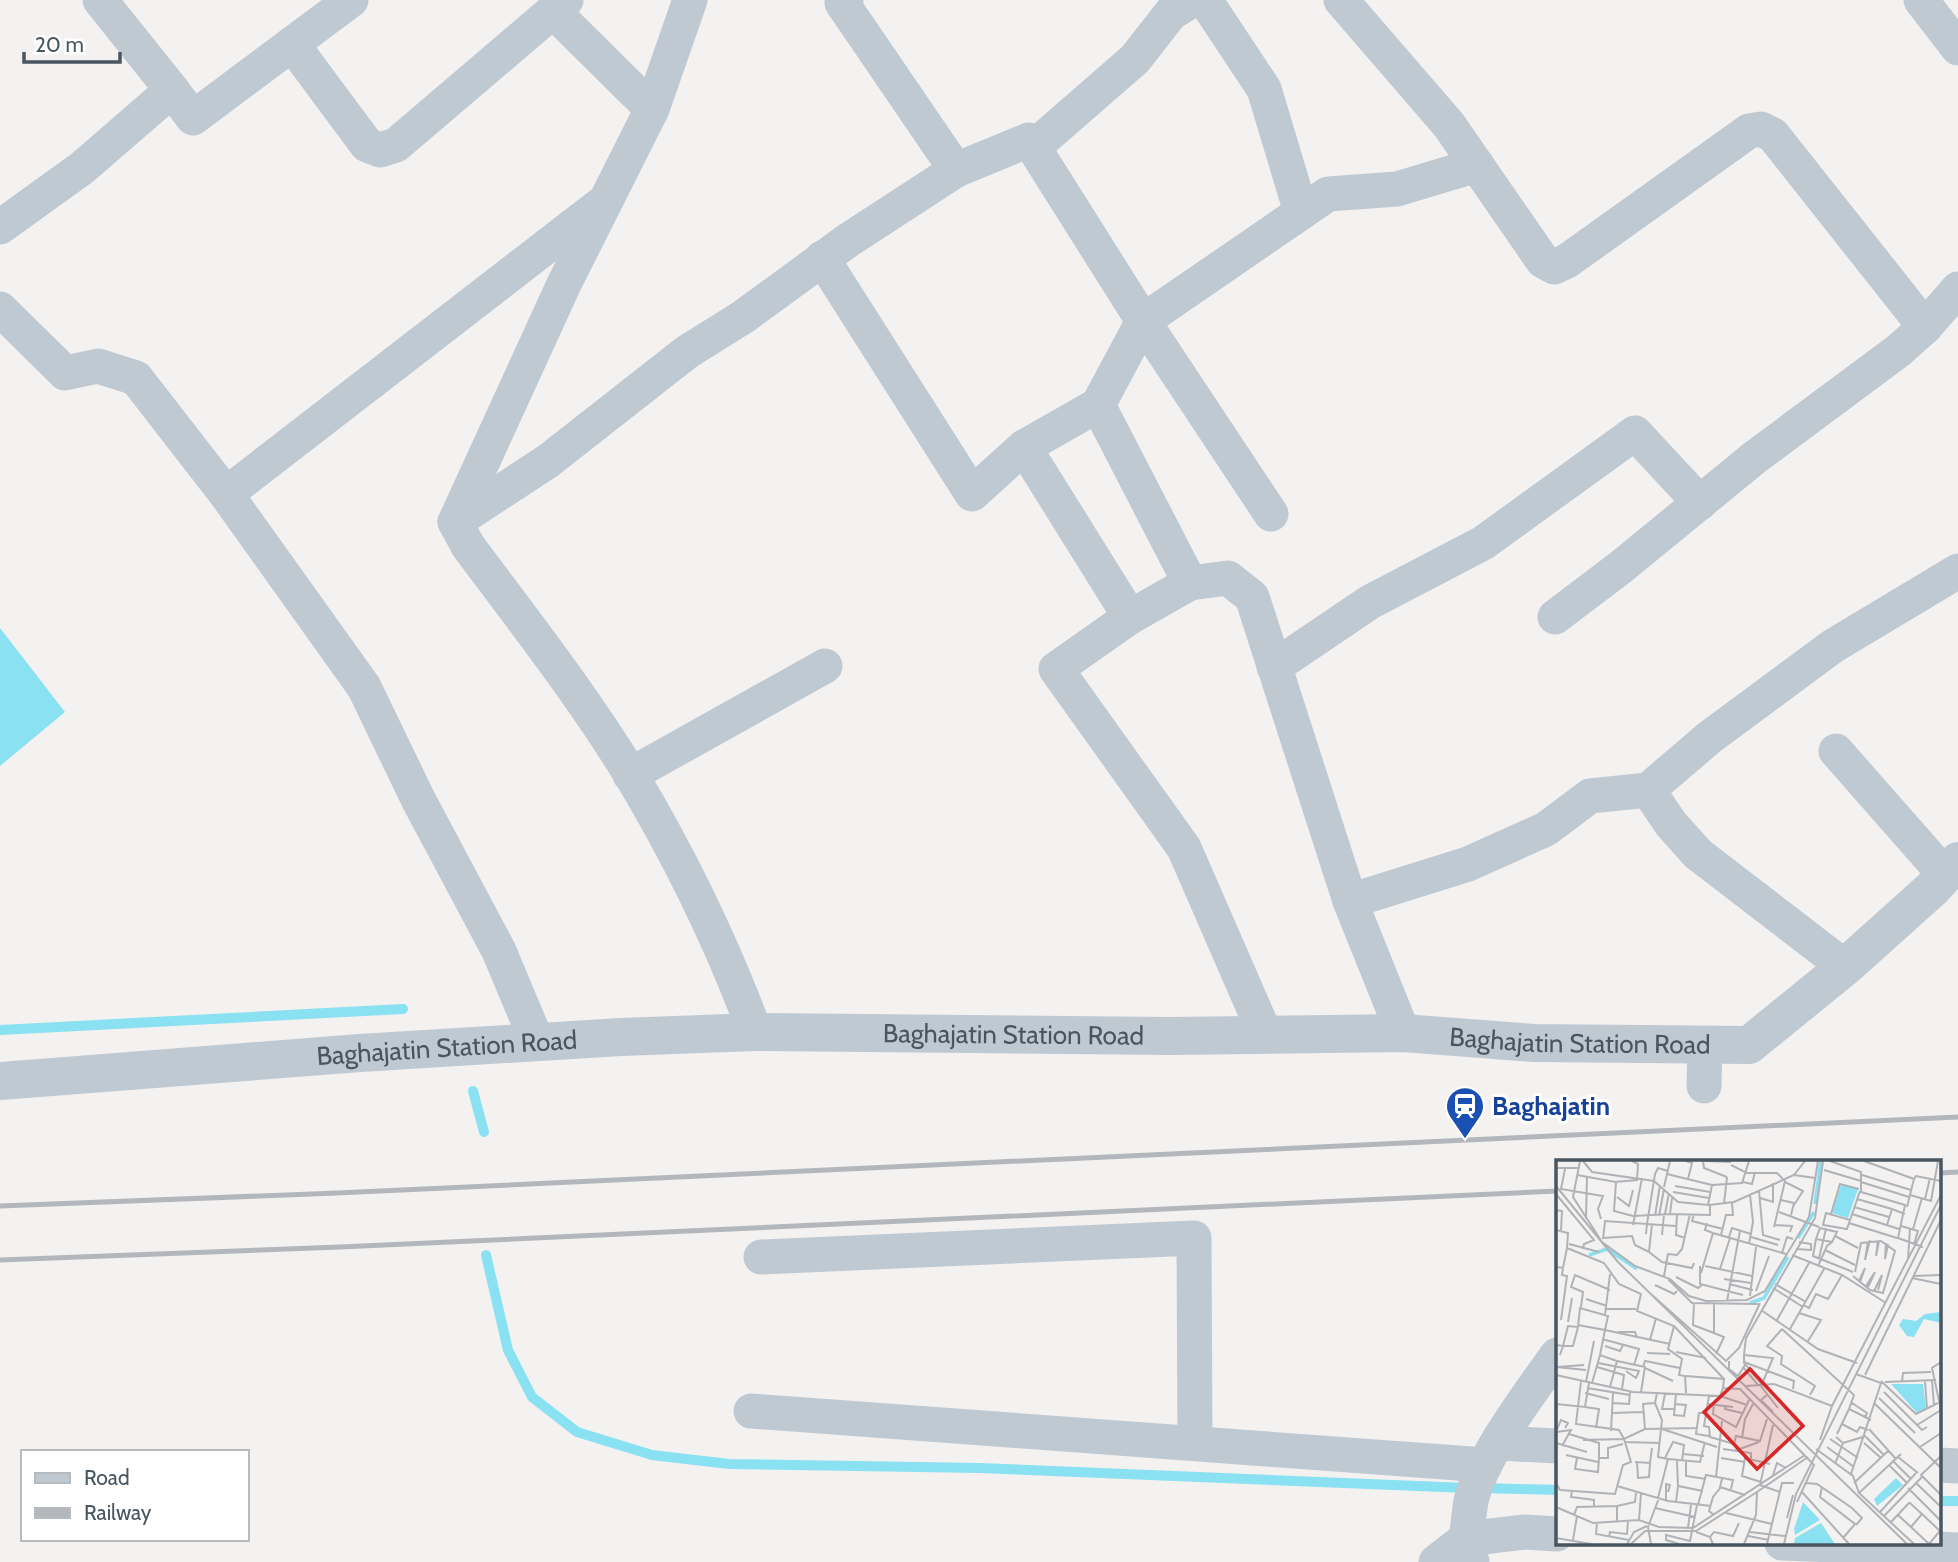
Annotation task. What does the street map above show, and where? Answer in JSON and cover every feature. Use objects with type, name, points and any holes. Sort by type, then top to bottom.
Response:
[{"type":"street","points":[[100,0],[193,118],[351,0]]},
{"type":"street","points":[[455,522],[564,284],[652,109],[690,0]]},
{"type":"street","points":[[846,0],[842,3],[956,170]]},
{"type":"street","points":[[1034,147],[1135,59],[1171,13],[1192,0]]},
{"type":"street","points":[[1205,0],[1264,89],[1301,212]]},
{"type":"street","points":[[1341,0],[1449,125],[1543,261],[1554,267],[1567,261],[1749,131],[1761,129],[1773,135],[1925,327]]},
{"type":"street","points":[[1921,0],[1958,48]]},
{"type":"street","points":[[292,44],[367,145],[380,150],[396,145],[559,5],[652,109]]},
{"type":"street","points":[[0,227],[82,168],[172,90]]},
{"type":"street","points":[[455,522],[548,461],[687,352],[743,317],[822,258],[956,170],[1029,140],[1143,321],[1271,514]]},
{"type":"street","points":[[822,258],[972,494],[1024,447],[1098,405],[1143,321],[1328,194],[1396,189],[1477,165]]},
{"type":"street","points":[[226,494],[607,200]]},
{"type":"street","points":[[1555,617],[1754,458],[1898,351],[1925,327],[1958,289]]},
{"type":"street","points":[[0,309],[65,373],[98,366],[136,379],[226,494],[364,687],[418,799],[499,951],[537,1042]]},
{"type":"street","points":[[1098,405],[1190,583]]},
{"type":"street","points":[[1274,667],[1370,602],[1483,543],[1635,433],[1700,503]]},
{"type":"street","points":[[1024,447],[1130,617]]},
{"type":"street","points":[[455,522],[468,546],[576,691],[631,775],[732,969],[755,1032]]},
{"type":"street","points":[[1350,901],[1468,864],[1546,829],[1590,796],[1648,790],[1710,737],[1833,646],[1958,571]]},
{"type":"street","points":[[1265,1034],[1184,848],[1056,669],[1130,617],[1190,583],[1228,578],[1252,597],[1350,901],[1404,1033]]},
{"type":"street","points":[[631,775],[825,666]]},
{"type":"street","points":[[1836,751],[1951,868]]},
{"type":"street","points":[[1648,790],[1671,824],[1698,854],[1844,967]]},
{"type":"street","name":"Baghajatin Station Road","points":[[0,1082],[360,1053],[621,1037],[755,1032],[1404,1033],[1534,1043],[1749,1045],[1844,967],[1951,868]]},
{"type":"street","points":[[1704,1086],[1705,1045]]},
{"type":"street","points":[[761,1256],[1194,1238],[1195,1443]]},
{"type":"street","points":[[1469,1551],[1472,1499],[1492,1454],[1519,1409],[1556,1356]]},
{"type":"street","points":[[751,1411],[1195,1443],[1492,1454],[1556,1446]]},
{"type":"street","points":[[1940,1465],[1958,1466]]},
{"type":"street","points":[[1436,1562],[1525,1532],[1556,1534]]},
{"type":"street","points":[[1811,1544],[1958,1549]]},
{"type":"water","points":[[0,628],[65,712],[0,766]]},
{"type":"waterway","points":[[0,1030],[403,1009]]},
{"type":"waterway","points":[[473,1091],[484,1132]]},
{"type":"waterway","points":[[486,1255],[508,1350],[532,1397],[577,1432],[652,1455],[729,1464],[980,1468],[1467,1488]]},
{"type":"waterway","points":[[1482,1488],[1556,1490]]},
{"type":"waterway","points":[[1940,1501],[1958,1501]]},
{"type":"railway","points":[[0,1206],[337,1193],[1958,1117]]},
{"type":"railway","points":[[1940,1173],[1958,1172]]},
{"type":"railway","points":[[0,1260],[1556,1191]]},
{"type":"place","name":"Baghajatin","points":[[1465,1140]]}]
